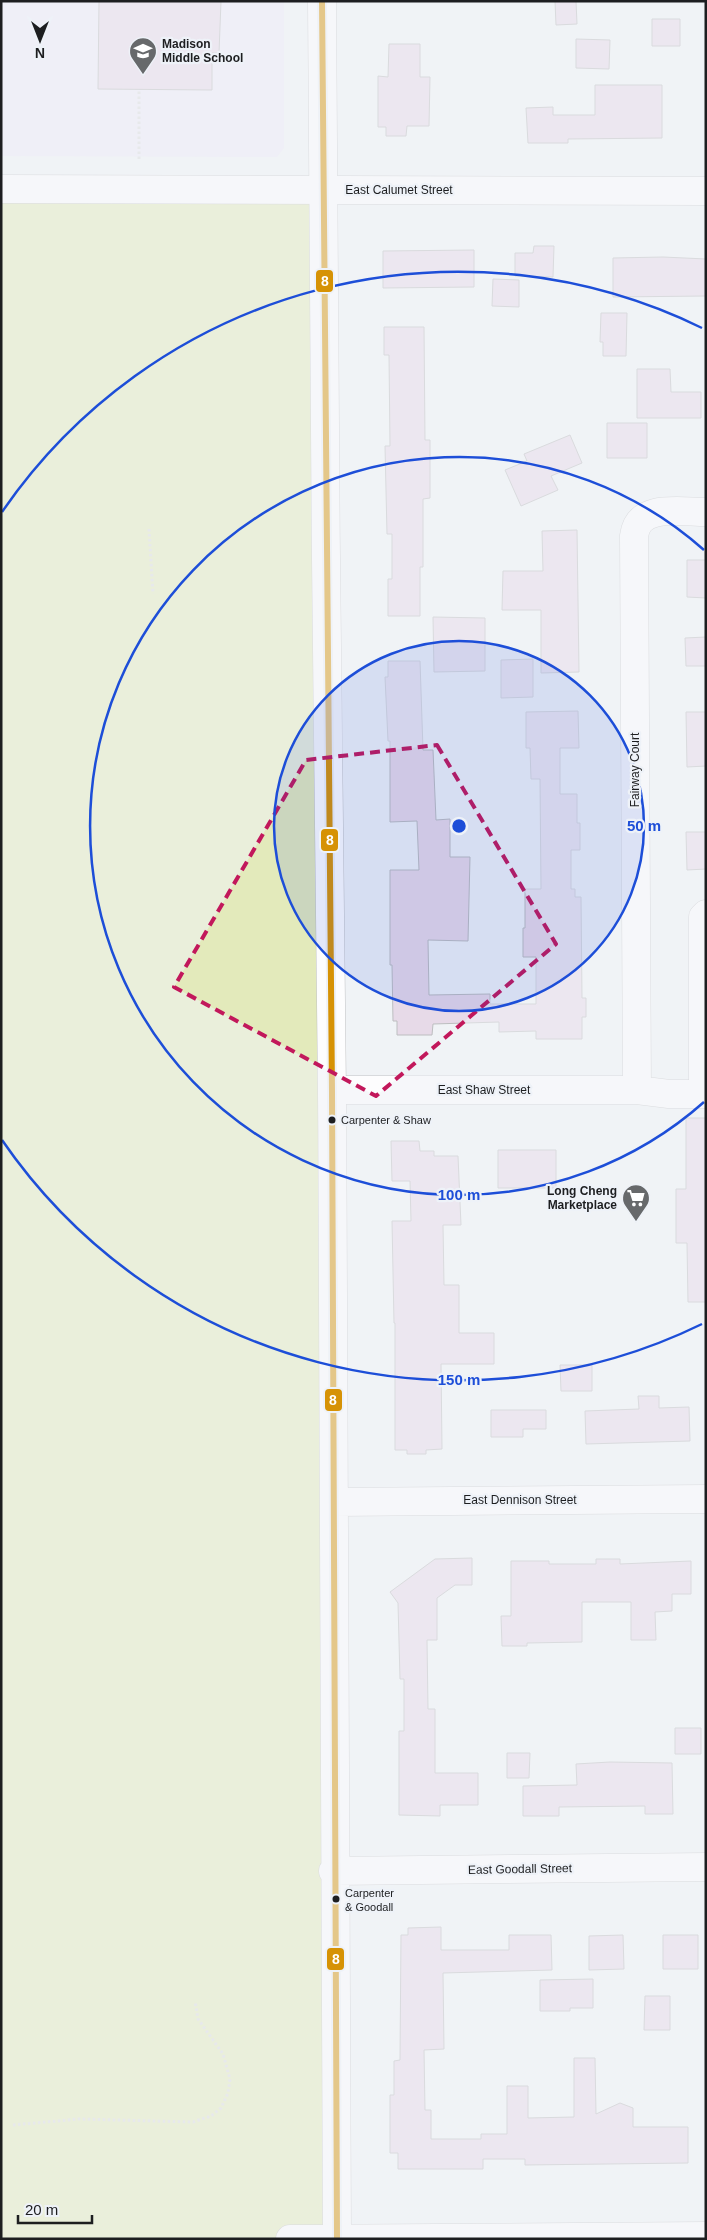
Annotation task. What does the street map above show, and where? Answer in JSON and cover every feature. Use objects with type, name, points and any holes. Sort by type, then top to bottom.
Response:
[{"type":"street","points":[[322,1],[322,189],[335,1502],[333,1871],[337,2239]]},
{"type":"street","name":"East Calumet Street","points":[[1,189],[706,191]]},
{"type":"street","name":"Fairway Court","points":[[637,1090],[635,526],[640,519],[649,514],[660,512],[706,512]]},
{"type":"street","points":[[704,1094],[703,917],[706,914]]},
{"type":"street","name":"East Shaw Street","points":[[332,1090],[637,1090],[669,1094],[704,1094]]},
{"type":"street","name":"East Dennison Street","points":[[335,1502],[706,1499]]},
{"type":"street","name":"East Goodall Street","points":[[333,1871],[706,1867]]},
{"type":"street","points":[[290,2239],[706,2236]]},
{"type":"path","points":[[139,89],[139,159]]},
{"type":"path","points":[[150,529],[153,594]]},
{"type":"path","points":[[14,2125],[79,2119],[193,2122],[211,2116],[221,2108],[228,2093],[230,2080],[223,2054],[198,2019],[195,2001]]},
{"type":"highlighted area","points":[[437,745],[556,944],[376,1096],[174,987],[306,760]]},
{"type":"shaded area","name":"Madison Middle School","points":[[1,1],[284,1],[284,148],[277,157],[1,156]]},
{"type":"green space","points":[[1,189],[322,189],[337,2238],[1,2239]]},
{"type":"building","points":[[99,1],[221,1],[219,53],[212,53],[212,90],[98,89]]},
{"type":"building","points":[[555,1],[576,1],[577,24],[556,25]]},
{"type":"building","points":[[652,19],[680,19],[680,46],[652,46]]},
{"type":"building","points":[[576,39],[610,40],[609,69],[576,68]]},
{"type":"building","points":[[389,44],[420,44],[420,77],[430,77],[429,126],[407,126],[406,136],[386,136],[386,127],[378,127],[378,76],[388,77]]},
{"type":"building","points":[[595,85],[662,85],[662,138],[568,139],[568,143],[528,143],[526,108],[553,107],[553,115],[595,115]]},
{"type":"building","points":[[534,246],[554,246],[553,277],[515,276],[515,253],[533,253]]},
{"type":"building","points":[[474,250],[474,287],[383,288],[383,251]]},
{"type":"building","points":[[663,257],[706,259],[706,296],[613,297],[613,258]]},
{"type":"building","points":[[493,279],[519,280],[519,307],[492,306]]},
{"type":"building","points":[[601,313],[627,313],[626,356],[603,356],[603,342],[600,342]]},
{"type":"building","points":[[384,327],[424,327],[425,440],[430,440],[430,498],[423,499],[423,567],[420,567],[420,616],[388,616],[388,579],[392,579],[392,534],[387,534],[385,446],[390,446],[389,355],[384,355]]},
{"type":"building","points":[[637,369],[670,369],[671,392],[701,392],[701,418],[637,418]]},
{"type":"building","points":[[607,423],[647,423],[647,458],[607,458]]},
{"type":"building","points":[[570,435],[582,463],[551,476],[558,490],[521,506],[505,470],[527,461],[524,454]]},
{"type":"building","points":[[577,530],[579,672],[541,673],[541,610],[502,610],[503,571],[543,571],[542,531]]},
{"type":"building","points":[[687,560],[706,560],[706,598],[687,597]]},
{"type":"building","points":[[433,617],[485,618],[485,671],[434,672]]},
{"type":"building","points":[[706,637],[706,666],[686,666],[685,638]]},
{"type":"building","points":[[533,659],[533,697],[501,698],[501,660]]},
{"type":"building","points":[[388,661],[420,661],[423,750],[433,750],[436,820],[450,819],[450,857],[470,857],[468,941],[428,940],[429,995],[490,994],[490,1004],[536,1004],[536,957],[523,957],[523,928],[525,928],[525,889],[541,889],[540,779],[531,779],[530,748],[526,748],[526,712],[578,711],[579,748],[560,748],[560,794],[577,794],[577,823],[580,823],[580,850],[571,850],[571,889],[575,889],[575,897],[581,897],[582,998],[586,998],[586,1017],[582,1017],[582,1039],[536,1039],[536,1031],[499,1032],[499,1022],[433,1024],[432,1035],[397,1035],[397,1021],[393,1021],[392,965],[390,965],[390,870],[419,870],[417,821],[390,822],[390,741],[388,741],[385,677],[388,677]]},
{"type":"building","points":[[686,712],[706,712],[706,766],[687,767]]},
{"type":"building","points":[[686,832],[706,832],[706,869],[687,870]]},
{"type":"building","points":[[686,1118],[706,1118],[706,1302],[688,1302],[687,1243],[676,1243],[676,1189],[686,1189]]},
{"type":"building","points":[[391,1141],[419,1141],[420,1151],[434,1151],[434,1156],[458,1156],[461,1225],[443,1225],[444,1285],[459,1285],[459,1333],[494,1333],[494,1364],[441,1364],[442,1449],[426,1450],[426,1454],[407,1454],[407,1450],[395,1450],[395,1323],[392,1221],[411,1221],[410,1181],[392,1181]]},
{"type":"building","points":[[498,1150],[556,1150],[556,1188],[498,1188]]},
{"type":"building","points":[[560,1365],[592,1365],[592,1391],[561,1391]]},
{"type":"building","points":[[638,1396],[659,1396],[659,1408],[689,1407],[690,1441],[586,1444],[585,1411],[639,1409]]},
{"type":"building","points":[[491,1410],[546,1410],[546,1429],[523,1429],[523,1437],[491,1437]]},
{"type":"building","points":[[472,1558],[472,1585],[455,1585],[437,1598],[437,1640],[427,1640],[428,1709],[435,1709],[435,1773],[478,1773],[478,1805],[440,1805],[440,1816],[399,1815],[399,1731],[404,1731],[404,1679],[400,1679],[398,1603],[390,1592],[435,1559]]},
{"type":"building","points":[[596,1559],[620,1559],[620,1564],[691,1561],[691,1594],[672,1594],[672,1611],[655,1612],[656,1640],[631,1640],[631,1602],[582,1602],[582,1642],[527,1643],[527,1646],[502,1646],[501,1616],[511,1616],[511,1561],[549,1561],[549,1564],[596,1564]]},
{"type":"building","points":[[675,1728],[701,1728],[701,1754],[675,1754]]},
{"type":"building","points":[[507,1753],[530,1753],[529,1778],[507,1778]]},
{"type":"building","points":[[610,1762],[672,1763],[673,1814],[645,1814],[645,1806],[559,1807],[559,1816],[523,1816],[523,1786],[577,1785],[576,1764]]},
{"type":"building","points":[[441,1927],[441,1950],[509,1950],[509,1935],[551,1935],[552,1970],[443,1973],[444,2049],[424,2050],[425,2110],[431,2110],[431,2139],[481,2139],[481,2134],[507,2134],[507,2086],[528,2086],[528,2118],[574,2117],[574,2058],[595,2058],[596,2114],[620,2103],[633,2108],[633,2127],[688,2127],[688,2163],[525,2165],[525,2159],[483,2159],[483,2169],[398,2169],[398,2153],[390,2153],[390,2095],[394,2095],[394,2061],[400,2060],[401,1935],[408,1935],[408,1928]]},
{"type":"building","points":[[623,1935],[624,1969],[589,1970],[589,1936]]},
{"type":"building","points":[[663,1935],[698,1935],[698,1969],[663,1969]]},
{"type":"building","points":[[593,1979],[593,2008],[570,2008],[570,2011],[540,2011],[540,1980]]},
{"type":"building","points":[[645,1996],[670,1996],[670,2030],[644,2030]]},
{"type":"transit line","name":"8","points":[[322,1],[332,1092],[337,2239]]},
{"type":"place","name":"Madison Middle School","points":[[143,75]]},
{"type":"place","name":"Carpenter & Shaw","points":[[332,1120]]},
{"type":"place","name":"Long Cheng Marketplace","points":[[636,1222]]},
{"type":"place","name":"Carpenter & Goodall","points":[[336,1899]]}]
